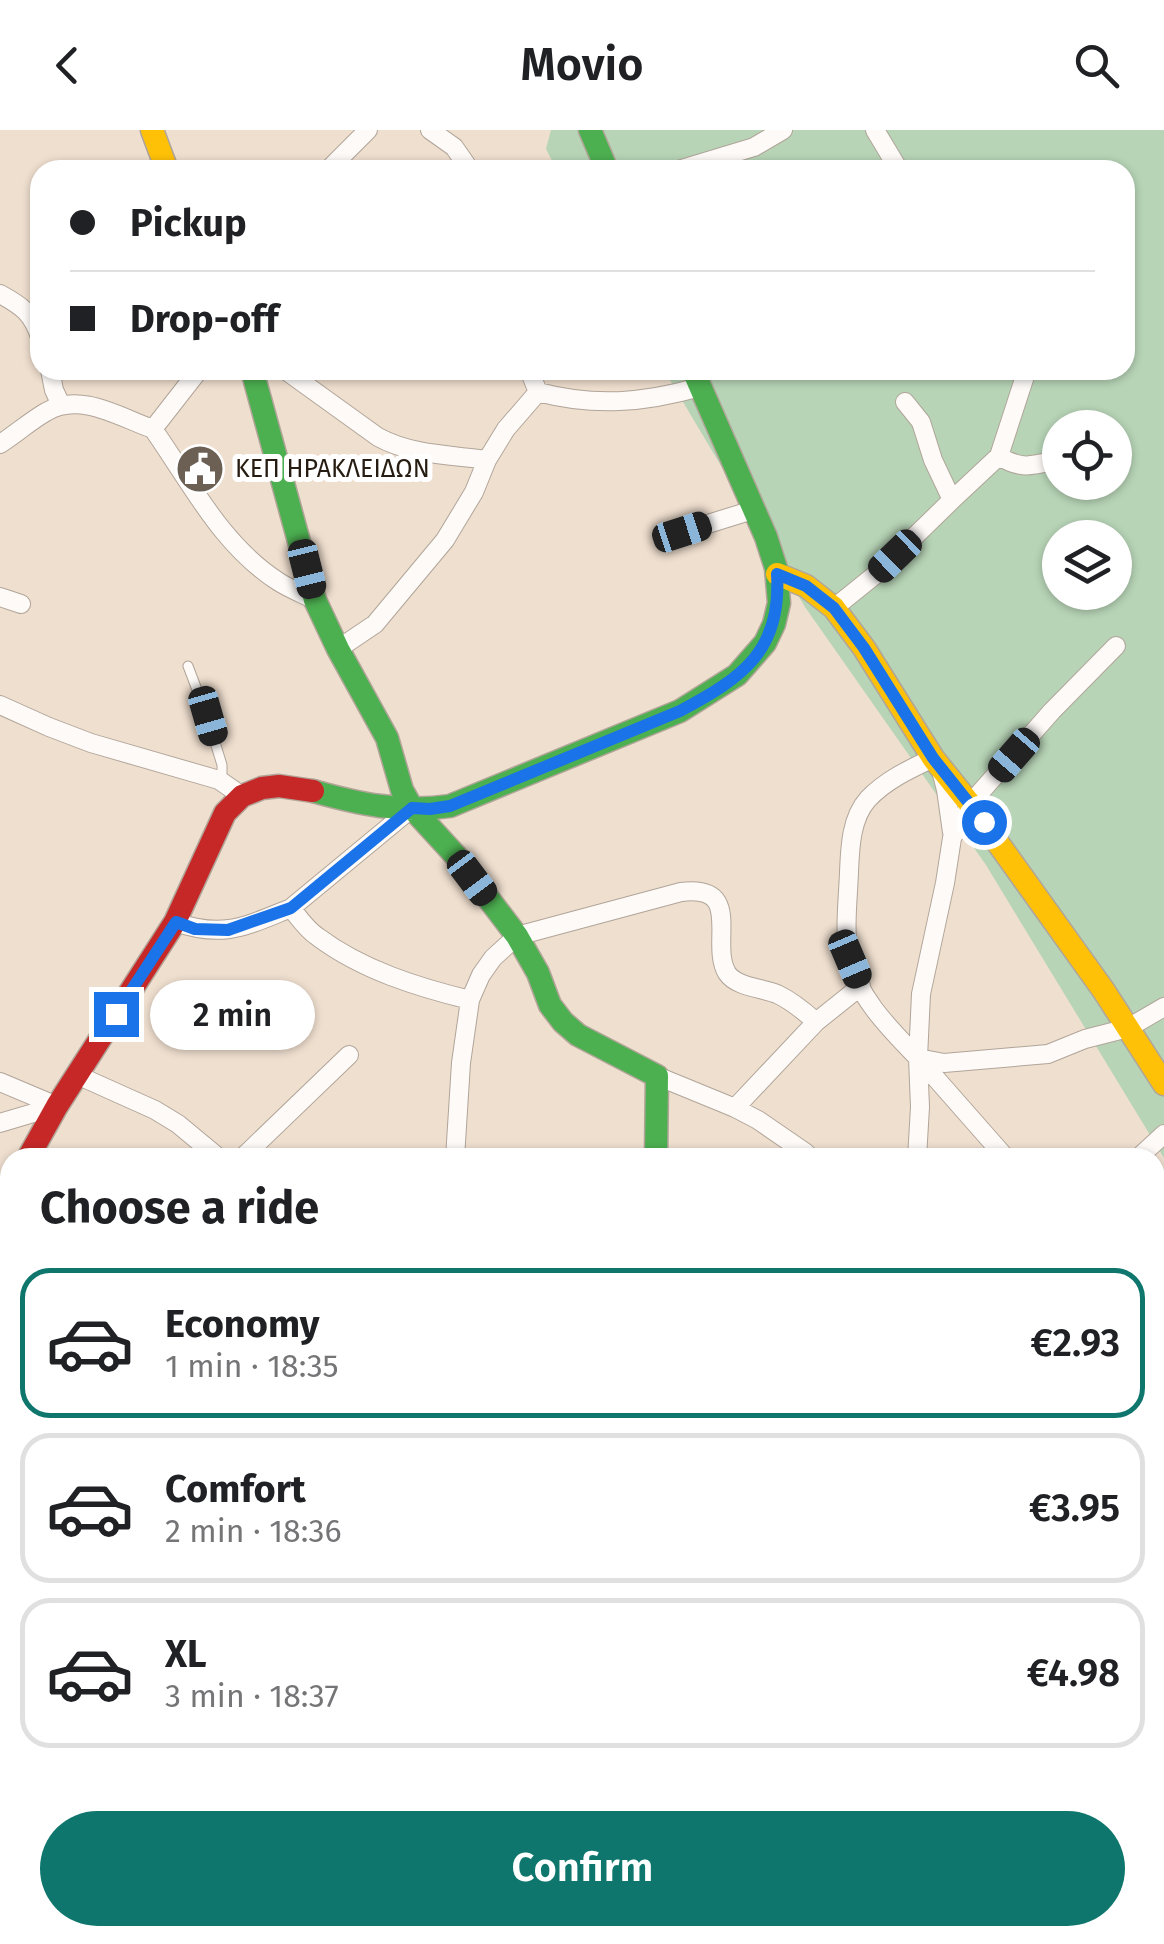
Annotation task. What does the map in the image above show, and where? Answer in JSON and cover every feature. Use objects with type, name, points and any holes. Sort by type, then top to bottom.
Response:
[{"type":"street","points":[[152,130],[163,160]]},
{"type":"street","points":[[338,160],[368,130]]},
{"type":"street","points":[[430,130],[454,146],[463,160]]},
{"type":"street","points":[[590,130],[604,160]]},
{"type":"street","points":[[711,160],[754,147],[783,130]]},
{"type":"street","points":[[874,130],[892,160]]},
{"type":"street","points":[[0,294],[30,315]]},
{"type":"street","points":[[52,380],[61,406]]},
{"type":"street","points":[[154,429],[191,380]]},
{"type":"street","points":[[255,380],[315,600],[386,738],[402,790],[412,808],[456,856],[517,936],[550,1005],[578,1034],[657,1076],[735,1108],[799,1148]]},
{"type":"street","points":[[299,380],[391,444],[488,460]]},
{"type":"street","points":[[533,380],[538,392],[566,400],[629,401],[661,398],[694,380]]},
{"type":"street","points":[[34,1148],[176,922],[225,814],[242,796],[279,786],[301,788],[365,806],[450,806],[680,711],[744,671],[772,630],[779,601],[777,574],[696,380]]},
{"type":"street","points":[[834,608],[876,575],[999,456],[1024,380]]},
{"type":"street","points":[[338,649],[375,624],[445,540],[506,428],[538,392]]},
{"type":"street","points":[[905,402],[921,422],[952,500]]},
{"type":"street","points":[[0,444],[61,406],[98,407],[154,429],[213,520],[242,552],[279,582],[315,600]]},
{"type":"street","points":[[999,456],[1013,465],[1042,463]]},
{"type":"street","points":[[682,532],[753,510]]},
{"type":"street","points":[[777,574],[806,586],[834,608],[936,762],[970,804],[1164,1084]]},
{"type":"street","points":[[0,597],[21,604]]},
{"type":"street","points":[[952,838],[970,804],[1116,646]]},
{"type":"street","points":[[0,705],[92,743],[219,780],[242,796]]},
{"type":"street","points":[[918,1148],[922,994],[952,838],[946,790],[936,762]]},
{"type":"street","points":[[936,762],[888,782],[860,810],[853,830],[847,922],[850,959],[861,986],[886,1024],[997,1148]]},
{"type":"street","points":[[176,922],[195,929],[228,930],[291,908],[412,808]]},
{"type":"street","points":[[456,1148],[470,1000],[493,958],[517,936],[698,890],[710,894],[716,903],[728,975],[779,995],[816,1022]]},
{"type":"street","points":[[291,908],[314,935],[349,958],[402,980],[470,1000]]},
{"type":"street","points":[[735,1108],[816,1022],[861,986]]},
{"type":"street","points":[[918,1058],[944,1063],[1048,1054],[1128,1028],[1164,1007]]},
{"type":"street","points":[[252,1148],[349,1055]]},
{"type":"street","points":[[77,1075],[155,1110],[207,1148]]},
{"type":"street","points":[[656,1148],[657,1076]]},
{"type":"street","points":[[0,1082],[57,1106]]},
{"type":"street","points":[[0,1122],[57,1106]]},
{"type":"lane","points":[[188,666],[222,764],[219,780]]},
{"type":"green space","points":[[551,130],[1164,130],[1164,1148],[1158,1148],[986,865],[805,607],[670,380],[1135,380],[1135,160],[552,160],[546,149]]},
{"type":"traffic: fast","points":[[590,130],[603,160]]},
{"type":"traffic: fast","points":[[255,380],[315,600],[387,738],[402,790],[412,808],[456,856],[517,936],[550,1005],[563,1022],[578,1035],[657,1076],[656,1148]]},
{"type":"traffic: fast","points":[[313,791],[380,806],[450,806],[680,711],[737,675],[765,643],[774,624],[779,603],[776,568],[697,380]]},
{"type":"traffic: slow","points":[[152,130],[163,160]]},
{"type":"traffic: slow","points":[[777,574],[806,586],[834,608],[864,648],[933,758],[1104,991],[1164,1084]]},
{"type":"traffic: jam","points":[[34,1148],[175,922],[225,813],[242,796],[262,788],[313,791]]},
{"type":"place","name":"ΚΕΠ ΗΡΑΚΛΕΙΔΩΝ","points":[[200,469]]},
{"type":"route","points":[[116,1014],[176,922],[195,929],[228,930],[291,908],[412,808],[450,806],[680,711],[712,694],[744,671],[772,630],[779,601],[777,574],[806,586],[834,608],[864,648],[933,758],[984,822]]}]
